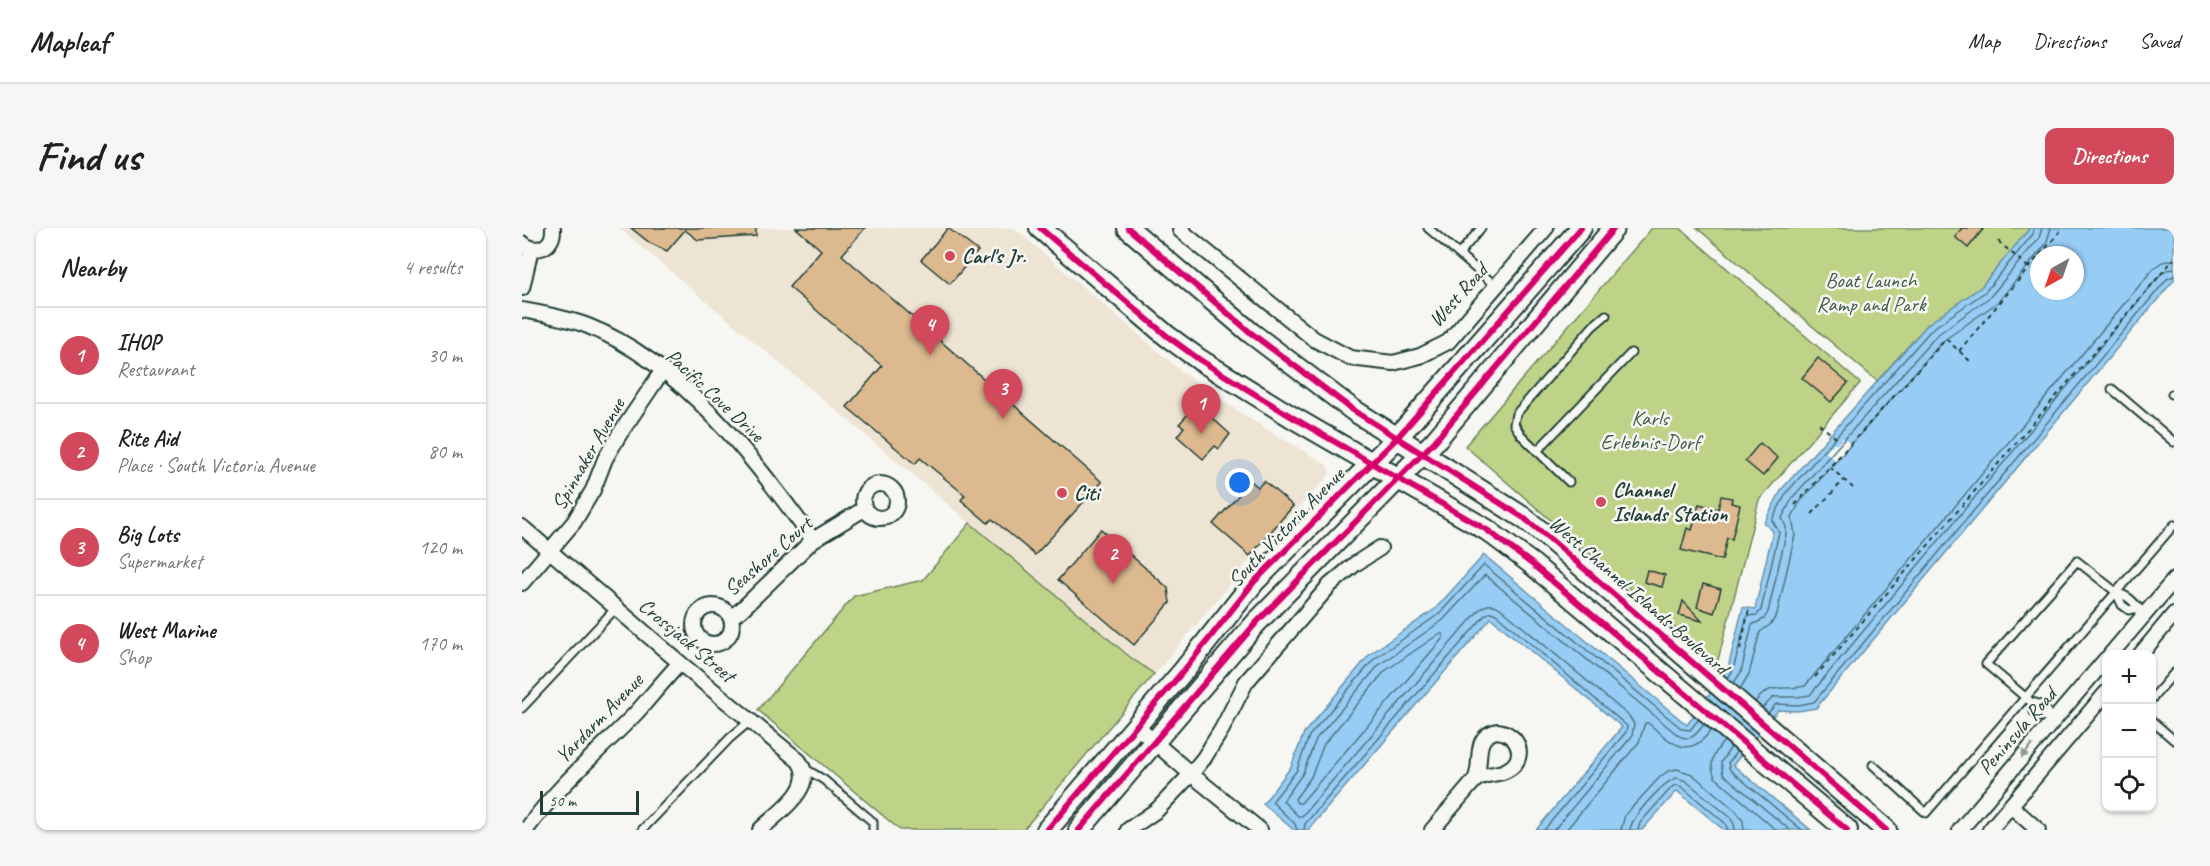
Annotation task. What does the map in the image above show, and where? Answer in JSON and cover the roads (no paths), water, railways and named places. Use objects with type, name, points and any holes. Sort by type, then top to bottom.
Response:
[{"type":"main road","name":"West Channel Islands Boulevard","points":[[1040,228],[1167,336],[1200,360],[1292,417],[1487,530],[1532,564],[1847,830]]},
{"type":"main road","name":"West Channel Islands Boulevard","points":[[1128,228],[1260,340],[1353,410],[1524,518],[1886,830]]},
{"type":"main road","name":"South Victoria Avenue","points":[[1047,830],[1222,624],[1240,597],[1396,439],[1581,228]]},
{"type":"main road","points":[[1079,830],[1276,601],[1422,454],[1614,228]]},
{"type":"street","points":[[522,288],[526,246],[545,247],[551,241],[553,228]]},
{"type":"street","name":"West Road","points":[[1180,229],[1314,339],[1350,358],[1393,363],[1420,356],[1448,342],[1546,228]]},
{"type":"street","name":"Pacific Cove Drive","points":[[522,310],[589,326],[623,344],[663,370],[746,451],[768,477],[813,540]]},
{"type":"street","name":"Spinnaker Avenue","points":[[522,582],[574,522],[593,490],[605,459],[619,435],[663,370]]},
{"type":"street","name":"Seashore Court","points":[[730,617],[741,610],[813,540],[864,509]]},
{"type":"street","name":"Crossjack Street","points":[[522,526],[680,663],[791,753],[804,768]]},
{"type":"street","points":[[1128,830],[1157,810],[1204,759],[1222,729],[1239,693],[1255,671],[1330,585],[1355,564],[1380,548]]},
{"type":"street","points":[[2113,650],[2144,610],[2174,580]]},
{"type":"street","points":[[2144,610],[2172,622],[2144,650]]},
{"type":"street","name":"Yardarm Avenue","points":[[526,830],[539,812],[680,663]]},
{"type":"street","name":"Peninsula Road","points":[[1960,830],[2052,718],[2102,663]]},
{"type":"street","name":"Peninsula Road","points":[[1990,830],[2102,698]]},
{"type":"street","points":[[2052,718],[2071,735]]},
{"type":"street","points":[[1136,726],[1260,830]]},
{"type":"street","points":[[760,830],[798,793],[804,783],[804,768]]},
{"type":"street","points":[[1432,830],[1475,780]]},
{"type":"street","points":[[2011,806],[2038,830]]},
{"type":"lane","points":[[1428,228],[1496,286]]},
{"type":"lane","points":[[1460,254],[1481,228]]},
{"type":"lane","points":[[1569,482],[1521,435],[1514,424],[1516,414],[1593,326],[1606,315]]},
{"type":"lane","points":[[1537,451],[1631,353]]},
{"type":"lane","points":[[2112,389],[2174,442]]},
{"type":"lane","points":[[1873,765],[1926,813],[2029,699],[2174,525]]},
{"type":"lane","points":[[2052,718],[2047,709],[2029,699],[1986,664],[2077,561],[2116,592],[2128,596],[2144,610]]},
{"type":"lane","points":[[522,708],[616,608]]},
{"type":"lane","points":[[2156,693],[2174,673]]},
{"type":"lane","points":[[642,830],[750,720]]},
{"type":"lane","points":[[2156,725],[2174,740]]},
{"type":"lane","points":[[804,768],[824,780],[873,822],[873,830]]},
{"type":"water","points":[[2030,228],[2174,228],[2174,280],[1816,708],[1798,711],[1778,710],[1733,765],[1811,830],[1724,830],[1677,791],[1642,830],[1536,830],[1622,727],[1491,618],[1308,830],[1294,830],[1263,804],[1291,767],[1304,733],[1370,654],[1435,609],[1484,555],[1687,725],[1728,668],[1743,607],[1755,609],[1773,531],[1764,523],[1782,489],[1928,324],[1981,287]]},
{"type":"place","name":"Carl's Jr.","points":[[950,256]]},
{"type":"place","name":"West Marine","points":[[930,355]]},
{"type":"place","name":"Big Lots","points":[[1003,419]]},
{"type":"place","name":"IHOP","points":[[1201,434]]},
{"type":"place","name":"Citi","points":[[1062,493]]},
{"type":"place","name":"Channel Islands Station","points":[[1601,502]]},
{"type":"place","name":"Rite Aid","points":[[1113,584]]},
{"type":"park label","name":"Boat Launch Ramp and Park","points":[[1871,292]]},
{"type":"park label","name":"Karls Erlebnis-Dorf","points":[[1650,430]]}]
